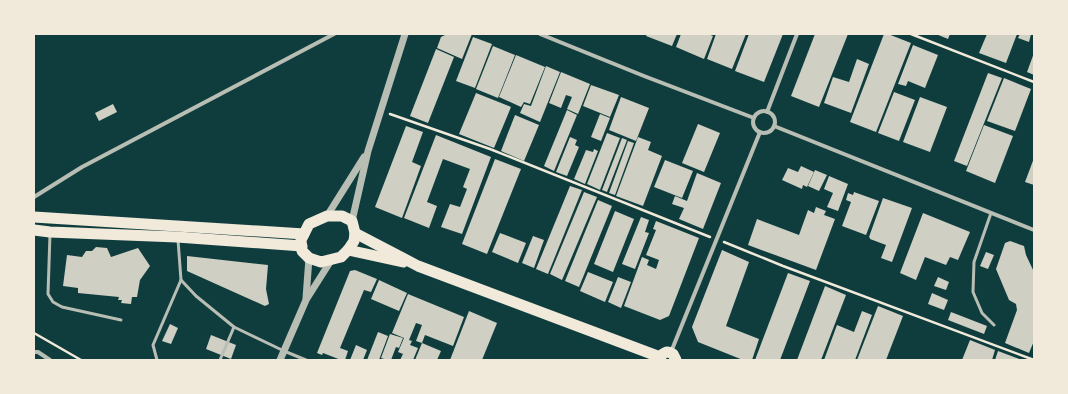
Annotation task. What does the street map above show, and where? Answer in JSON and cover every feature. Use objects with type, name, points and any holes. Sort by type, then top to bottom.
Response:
[{"type":"highway","points":[[327,216],[342,216],[352,221],[355,233],[354,241],[348,250],[340,257],[321,262],[309,258],[302,251],[301,240],[309,224],[327,216]]},
{"type":"highway","points":[[34,217],[304,234]]},
{"type":"highway","points":[[34,230],[50,232],[177,237],[302,246]]},
{"type":"highway","points":[[355,233],[418,266],[660,359],[664,353],[674,356]]},
{"type":"highway","points":[[348,250],[418,266]]},
{"type":"street","points":[[34,197],[82,167],[334,34]]},
{"type":"street","points":[[352,221],[368,152],[405,34]]},
{"type":"street","points":[[540,34],[754,118]]},
{"type":"street","points":[[767,112],[797,34]]},
{"type":"street","points":[[767,112],[773,116],[774,126],[767,132],[760,132],[753,125],[754,118],[758,113],[767,112]]},
{"type":"street","points":[[774,126],[1034,230]]},
{"type":"street","points":[[674,356],[717,240],[760,132]]},
{"type":"street","points":[[327,216],[368,152]]},
{"type":"street","points":[[306,300],[309,258]]},
{"type":"street","points":[[280,360],[306,300],[332,259]]},
{"type":"street","points":[[34,352],[38,352],[50,360]]},
{"type":"lane","points":[[990,213],[974,262],[973,292],[982,313],[994,325]]},
{"type":"lane","points":[[158,360],[153,345],[181,280],[177,237],[173,225]]},
{"type":"lane","points":[[50,232],[48,294],[53,302],[62,307],[121,320]]},
{"type":"lane","points":[[181,280],[196,296],[234,327],[306,360]]},
{"type":"lane","points":[[220,360],[234,327]]},
{"type":"path","points":[[911,34],[1034,82]]},
{"type":"path","points":[[381,111],[490,150],[783,266],[1034,360]]},
{"type":"path","points":[[34,333],[81,360]]},
{"type":"building","points":[[447,34],[472,34],[462,59],[437,48],[441,37]]},
{"type":"building","points":[[647,34],[677,34],[672,46],[646,36]]},
{"type":"building","points":[[681,34],[708,34],[713,36],[704,59],[676,47]]},
{"type":"building","points":[[716,34],[746,34],[732,69],[707,59]]},
{"type":"building","points":[[749,34],[783,34],[764,82],[735,71]]},
{"type":"building","points":[[815,34],[848,34],[819,107],[791,96]]},
{"type":"building","points":[[884,34],[888,34],[911,43],[876,132],[850,122]]},
{"type":"building","points":[[936,34],[950,34],[948,39]]},
{"type":"building","points":[[987,34],[1017,34],[1006,63],[979,53]]},
{"type":"building","points":[[1020,34],[1031,34],[1029,42],[1018,38]]},
{"type":"building","points":[[473,37],[492,44],[475,88],[456,81]]},
{"type":"building","points":[[913,45],[938,55],[925,88],[908,81],[906,86],[898,84]]},
{"type":"building","points":[[493,46],[515,55],[498,98],[476,89]]},
{"type":"building","points":[[436,49],[454,57],[428,123],[410,116]]},
{"type":"building","points":[[1034,53],[1034,75],[1027,72]]},
{"type":"building","points":[[516,55],[545,67],[530,104],[524,102],[521,107],[499,97]]},
{"type":"building","points":[[857,59],[869,64],[851,113],[824,103],[833,77],[849,82]]},
{"type":"building","points":[[546,66],[560,72],[540,122],[520,113],[524,104],[531,106]]},
{"type":"building","points":[[561,72],[590,84],[578,114],[567,109],[572,97],[566,95],[561,108],[549,103]]},
{"type":"building","points":[[988,73],[1002,78],[967,166],[954,161]]},
{"type":"building","points":[[1004,78],[1031,89],[1015,131],[987,121]]},
{"type":"building","points":[[591,85],[619,95],[610,117],[583,106]]},
{"type":"building","points":[[894,92],[915,100],[899,141],[878,133]]},
{"type":"building","points":[[476,93],[511,107],[494,148],[459,134]]},
{"type":"building","points":[[621,97],[649,108],[636,141],[609,130]]},
{"type":"building","points":[[920,97],[947,107],[930,152],[903,142]]},
{"type":"building","points":[[113,104],[117,112],[99,121],[95,113]]},
{"type":"building","points":[[567,110],[577,115],[554,171],[544,166]]},
{"type":"building","points":[[600,114],[610,118],[601,141],[591,137]]},
{"type":"building","points":[[515,115],[539,125],[524,161],[501,151]]},
{"type":"building","points":[[698,124],[720,133],[704,172],[682,163]]},
{"type":"building","points":[[984,125],[1013,136],[995,183],[966,171]]},
{"type":"building","points":[[406,126],[423,132],[412,162],[421,166],[402,218],[375,207]]},
{"type":"building","points":[[607,133],[620,138],[600,190],[587,184]]},
{"type":"building","points":[[436,135],[491,157],[462,234],[441,227],[450,204],[460,207],[467,189],[463,187],[470,169],[443,159],[427,202],[437,206],[429,228],[404,218]]},
{"type":"building","points":[[570,137],[577,140],[575,145],[579,147],[567,176],[556,172]]},
{"type":"building","points":[[638,137],[651,142],[648,150],[662,156],[643,206],[616,196]]},
{"type":"building","points":[[622,138],[627,140],[607,192],[602,190]]},
{"type":"building","points":[[628,141],[634,143],[615,195],[609,193]]},
{"type":"building","points":[[594,149],[598,151],[585,184],[574,179],[586,150],[593,152]]},
{"type":"building","points":[[1034,158],[1034,185],[1025,182]]},
{"type":"building","points":[[495,159],[521,169],[487,254],[462,244]]},
{"type":"building","points":[[665,160],[693,171],[682,198],[654,187]]},
{"type":"building","points":[[801,166],[814,172],[807,187],[803,185],[802,189],[782,180],[788,168],[798,172]]},
{"type":"building","points":[[815,170],[827,175],[819,191],[808,186]]},
{"type":"building","points":[[697,173],[721,183],[703,229],[679,219],[684,208],[672,204],[675,196],[687,201]]},
{"type":"building","points":[[829,176],[848,184],[838,211],[827,207],[833,193],[824,189]]},
{"type":"building","points":[[570,186],[582,190],[548,274],[536,269]]},
{"type":"building","points":[[584,192],[597,197],[562,280],[550,274]]},
{"type":"building","points":[[854,192],[879,201],[866,235],[842,226],[851,202],[846,200],[848,193],[853,195]]},
{"type":"building","points":[[883,198],[912,208],[892,262],[881,258],[886,245],[870,239],[869,237]]},
{"type":"building","points":[[598,200],[612,206],[579,287],[565,281]]},
{"type":"building","points":[[816,207],[826,211],[824,215],[835,219],[816,270],[748,245],[757,219],[799,235],[808,210],[814,213]]},
{"type":"building","points":[[615,211],[634,219],[613,272],[594,264]]},
{"type":"building","points":[[923,213],[970,232],[958,260],[950,257],[946,265],[925,257],[916,280],[900,273]]},
{"type":"building","points":[[641,217],[649,220],[645,232],[649,233],[635,269],[622,264]]},
{"type":"building","points":[[656,221],[699,238],[669,316],[660,320],[624,306],[642,257],[649,260],[647,265],[656,269],[659,260],[646,255],[656,230],[653,229]]},
{"type":"building","points":[[500,233],[526,243],[518,263],[492,252]]},
{"type":"building","points":[[533,236],[544,240],[534,268],[522,263]]},
{"type":"building","points":[[1010,241],[1024,246],[1026,255],[1034,272],[1034,341],[1029,353],[1005,343],[1017,310],[1016,304],[1009,300],[996,269],[1005,243]]},
{"type":"building","points":[[96,247],[107,248],[111,257],[138,248],[150,266],[140,280],[137,297],[132,297],[131,304],[121,303],[122,300],[118,300],[119,297],[78,293],[78,288],[63,286],[67,255],[82,257],[86,251],[92,251]]},
{"type":"building","points":[[722,250],[749,262],[726,326],[759,339],[752,360],[743,360],[698,342],[692,327]]},
{"type":"building","points":[[986,252],[994,255],[988,269],[980,266]]},
{"type":"building","points":[[187,256],[268,265],[266,289],[269,304],[265,306],[187,271]]},
{"type":"building","points":[[355,270],[377,279],[371,292],[364,290],[340,348],[348,351],[345,360],[341,360],[323,353],[322,355],[317,353],[350,271]]},
{"type":"building","points":[[588,272],[613,282],[605,302],[580,291]]},
{"type":"building","points":[[788,273],[810,281],[780,360],[755,360]]},
{"type":"building","points":[[618,277],[631,282],[621,308],[608,302]]},
{"type":"building","points":[[938,277],[949,282],[946,290],[934,286]]},
{"type":"building","points":[[379,280],[407,293],[399,311],[371,299]]},
{"type":"building","points":[[825,286],[846,295],[821,360],[797,360]]},
{"type":"building","points":[[932,293],[948,300],[944,310],[928,304]]},
{"type":"building","points":[[408,294],[464,317],[453,346],[425,335],[422,343],[416,341],[422,325],[416,323],[409,340],[412,341],[410,345],[418,348],[413,360],[400,360],[403,354],[398,352],[404,338],[392,333]]},
{"type":"building","points":[[878,306],[903,316],[886,360],[857,360]]},
{"type":"building","points":[[469,311],[497,323],[482,360],[450,360]]},
{"type":"building","points":[[862,311],[872,315],[855,360],[824,360],[837,325],[854,332]]},
{"type":"building","points":[[951,312],[987,326],[984,334],[948,320]]},
{"type":"building","points":[[170,324],[178,328],[171,344],[162,341]]},
{"type":"building","points":[[378,332],[388,336],[379,360],[367,360]]},
{"type":"building","points":[[390,334],[403,338],[399,348],[396,347],[391,360],[387,360],[381,358]]},
{"type":"building","points":[[211,335],[236,345],[231,359],[206,349]]},
{"type":"building","points":[[970,340],[995,350],[992,360],[962,360]]},
{"type":"building","points":[[422,343],[441,351],[437,360],[415,360]]},
{"type":"building","points":[[356,345],[367,350],[363,360],[350,360]]},
{"type":"building","points":[[998,351],[1022,360],[995,360]]}]
